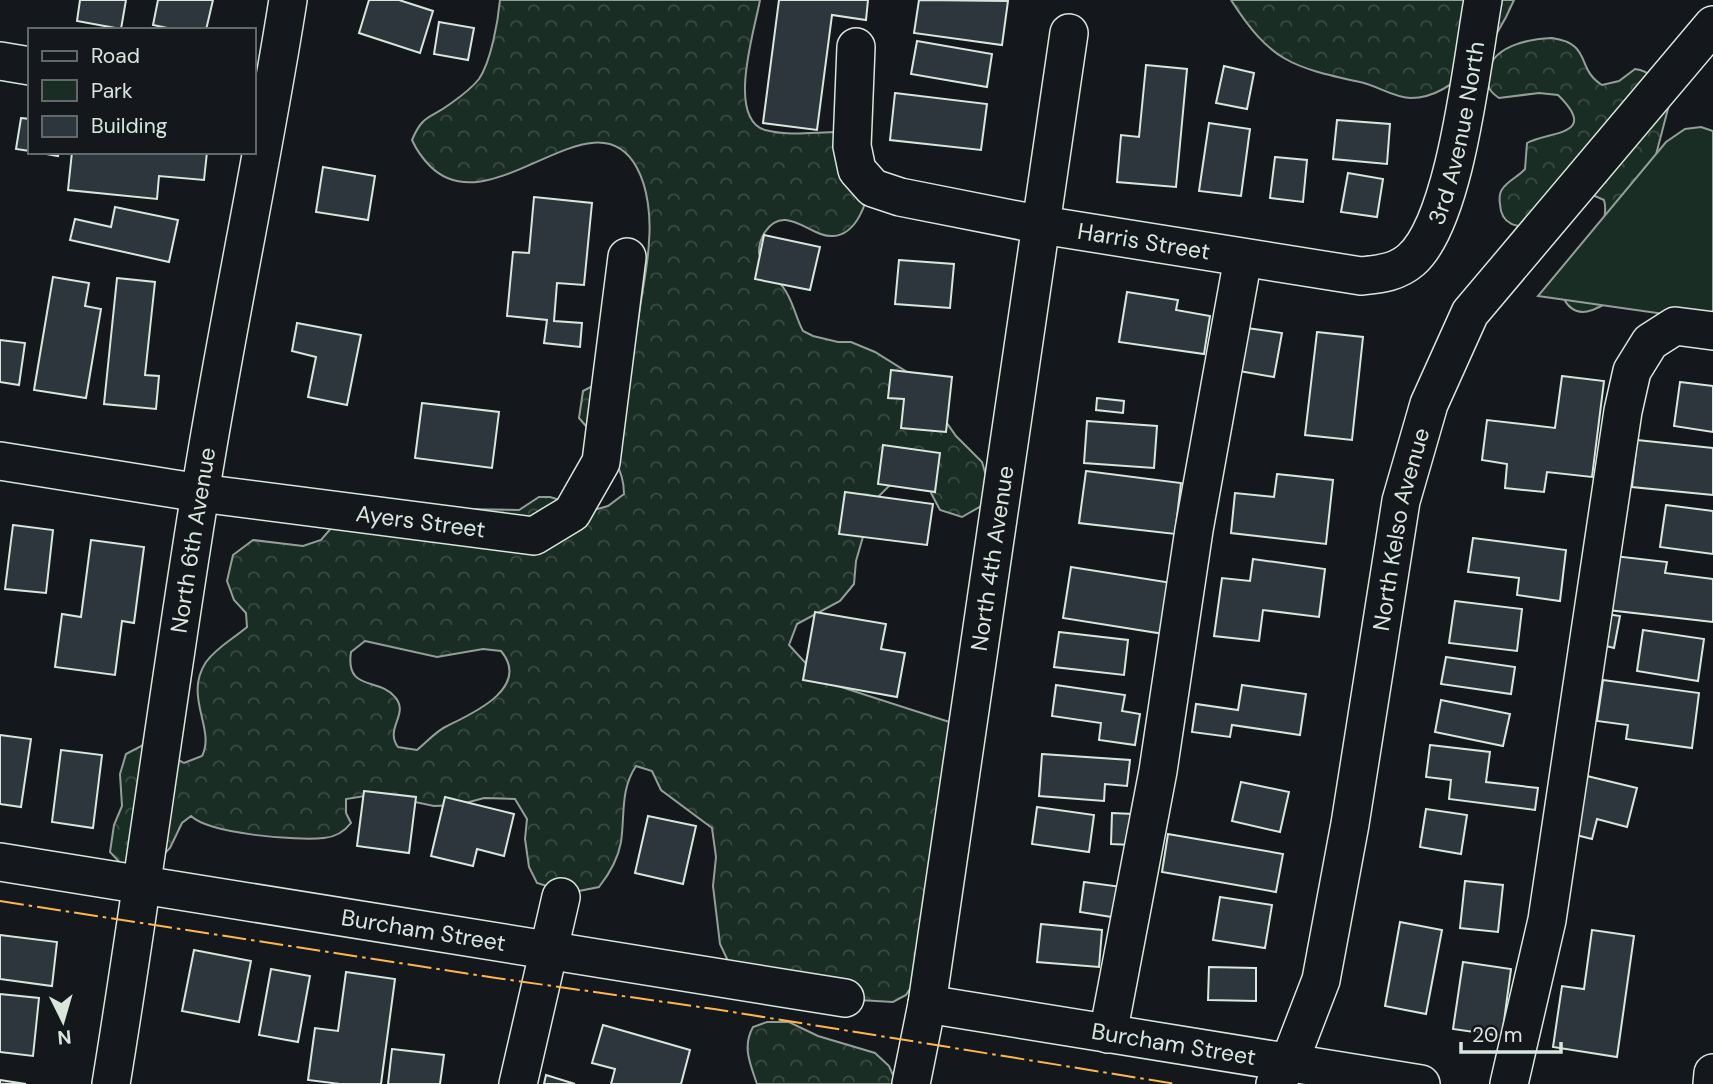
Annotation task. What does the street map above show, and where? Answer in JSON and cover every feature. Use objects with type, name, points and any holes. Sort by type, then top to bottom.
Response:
[{"type":"street","name":"North 6th Avenue","points":[[256,143],[262,106],[288,0]]},
{"type":"street","name":"3rd Avenue North","points":[[1411,260],[1430,234],[1444,201],[1456,154],[1483,0]]},
{"type":"street","name":"North 4th Avenue","points":[[911,1084],[927,1004],[1069,33]]},
{"type":"street","name":"Harris Street","points":[[856,47],[852,146],[857,170],[873,188],[900,197],[1042,225],[1361,276],[1390,273],[1411,260]]},
{"type":"street","name":"North Kelso Avenue","points":[[1282,1073],[1321,980],[1350,824],[1401,500],[1429,404],[1470,313],[1706,48]]},
{"type":"street","points":[[0,61],[28,66]]},
{"type":"street","name":"North 6th Avenue","points":[[111,1084],[254,154]]},
{"type":"street","name":"Ayers Street","points":[[0,461],[200,493],[534,536],[572,513],[601,462],[627,257]]},
{"type":"street","points":[[1108,1034],[1158,771],[1194,530],[1243,258]]},
{"type":"street","points":[[1509,1084],[1547,920],[1623,411],[1632,371],[1650,342],[1675,326],[1713,331]]},
{"type":"street","name":"Burcham Street","points":[[0,862],[845,998]]},
{"type":"street","points":[[518,1084],[561,897]]},
{"type":"street","name":"Burcham Street","points":[[927,1004],[1108,1034],[1282,1073],[1399,1082]]},
{"type":"street","points":[[1712,1084],[1713,1073]]},
{"type":"green space","points":[[500,0],[760,0],[746,71],[747,109],[753,122],[765,130],[785,133],[846,132],[867,181],[864,207],[848,230],[833,236],[825,235],[781,220],[765,232],[760,241],[762,263],[783,287],[803,331],[838,342],[851,342],[875,352],[915,377],[956,436],[982,462],[989,486],[983,505],[962,517],[940,510],[931,493],[929,468],[902,473],[873,502],[856,561],[854,584],[840,601],[797,624],[789,645],[822,681],[965,727],[913,984],[906,995],[893,1002],[824,998],[728,961],[720,944],[713,886],[716,857],[712,828],[661,790],[652,771],[636,766],[627,784],[621,842],[613,866],[599,887],[569,893],[537,883],[529,867],[525,839],[527,819],[515,799],[484,798],[458,805],[434,806],[377,794],[346,799],[346,813],[351,823],[339,834],[324,838],[275,837],[234,832],[201,822],[191,816],[182,823],[170,848],[161,857],[122,865],[110,852],[114,825],[122,806],[120,774],[126,754],[143,745],[165,752],[184,763],[202,756],[205,735],[198,700],[200,675],[210,657],[247,627],[246,613],[234,600],[227,581],[233,555],[253,540],[303,546],[321,540],[333,526],[461,509],[519,510],[539,497],[550,497],[594,510],[608,506],[624,494],[620,471],[615,462],[579,418],[583,391],[617,370],[624,363],[633,344],[650,232],[646,194],[637,168],[618,147],[595,143],[569,149],[511,173],[482,181],[455,181],[430,166],[412,140],[424,121],[461,96],[479,79],[496,30]],"holes":[[[365,641],[437,657],[483,649],[501,651],[508,664],[509,676],[504,687],[484,706],[439,731],[417,750],[398,747],[394,734],[399,703],[388,691],[358,679],[353,673],[351,652]]]},
{"type":"green space","points":[[1231,0],[1514,0],[1487,48],[1460,77],[1445,88],[1411,98],[1299,66],[1284,58],[1258,36]]},
{"type":"green space","points":[[1552,38],[1573,45],[1594,78],[1602,85],[1619,81],[1635,69],[1642,70],[1656,82],[1669,105],[1619,296],[1597,309],[1582,312],[1568,305],[1563,297],[1598,237],[1603,224],[1604,200],[1585,195],[1538,228],[1512,224],[1501,212],[1500,194],[1503,188],[1525,169],[1527,143],[1566,130],[1574,119],[1570,109],[1558,95],[1539,93],[1499,98],[1488,86],[1487,76],[1495,58],[1503,51],[1532,40]]},
{"type":"green space","points":[[1701,127],[1713,131],[1713,321],[1538,296],[1666,142],[1685,129]]},
{"type":"green space","points":[[767,1022],[789,1022],[818,1036],[875,1053],[889,1066],[897,1084],[757,1084],[748,1055],[748,1041],[753,1027]]},
{"type":"building","points":[[80,0],[126,0],[121,28],[77,21]]},
{"type":"building","points":[[158,0],[213,0],[206,28],[167,28],[153,25]]},
{"type":"building","points":[[369,0],[399,0],[433,11],[420,53],[359,33]]},
{"type":"building","points":[[779,0],[868,0],[866,20],[832,15],[817,130],[763,123]]},
{"type":"building","points":[[919,0],[1008,1],[1002,45],[914,33]]},
{"type":"building","points":[[439,22],[474,28],[468,60],[434,54]]},
{"type":"building","points":[[917,41],[992,54],[987,87],[911,74]]},
{"type":"building","points":[[1146,65],[1187,69],[1176,187],[1117,182],[1121,135],[1139,137]]},
{"type":"building","points":[[1224,66],[1254,73],[1247,109],[1216,103]]},
{"type":"building","points":[[895,93],[987,104],[981,150],[890,140]]},
{"type":"building","points":[[21,118],[28,119],[28,151],[16,149]]},
{"type":"building","points":[[1337,120],[1390,124],[1387,164],[1333,159]]},
{"type":"building","points":[[1209,123],[1250,129],[1241,196],[1199,191]]},
{"type":"building","points":[[72,154],[207,154],[204,180],[159,176],[157,199],[68,190]]},
{"type":"building","points":[[1275,157],[1307,160],[1303,202],[1270,198]]},
{"type":"building","points":[[323,167],[375,176],[368,220],[316,212]]},
{"type":"building","points":[[1348,173],[1383,179],[1377,217],[1341,212]]},
{"type":"building","points":[[534,197],[592,203],[584,285],[557,283],[554,321],[582,323],[580,347],[544,343],[547,320],[507,316],[513,252],[529,253]]},
{"type":"building","points":[[115,207],[178,220],[169,262],[70,240],[75,219],[111,227]]},
{"type":"building","points":[[764,235],[820,247],[810,290],[755,279]]},
{"type":"building","points":[[899,260],[954,264],[950,308],[895,304]]},
{"type":"building","points":[[53,277],[89,283],[85,306],[101,309],[86,398],[34,390]]},
{"type":"building","points":[[117,278],[155,282],[145,375],[159,376],[156,409],[104,404]]},
{"type":"building","points":[[1127,292],[1178,300],[1176,310],[1210,316],[1204,354],[1119,342]]},
{"type":"building","points":[[297,323],[361,335],[347,405],[308,397],[316,357],[292,351]]},
{"type":"building","points":[[1247,328],[1282,333],[1274,377],[1239,371]]},
{"type":"building","points":[[1317,332],[1363,337],[1352,440],[1305,435]]},
{"type":"building","points":[[0,340],[25,343],[19,385],[0,382]]},
{"type":"building","points":[[891,370],[952,377],[946,432],[901,428],[904,399],[888,398]]},
{"type":"building","points":[[1562,376],[1604,381],[1592,477],[1547,472],[1544,492],[1505,488],[1507,464],[1482,460],[1487,420],[1555,428]]},
{"type":"building","points":[[1680,382],[1713,386],[1713,432],[1674,426]]},
{"type":"building","points":[[1097,398],[1124,401],[1123,413],[1096,410]]},
{"type":"building","points":[[422,403],[499,412],[492,468],[415,458]]},
{"type":"building","points":[[1087,421],[1157,426],[1154,468],[1084,463]]},
{"type":"building","points":[[1637,440],[1713,448],[1713,495],[1632,487]]},
{"type":"building","points":[[883,445],[940,453],[935,492],[878,484]]},
{"type":"building","points":[[1086,471],[1181,483],[1175,534],[1079,523]]},
{"type":"building","points":[[1277,474],[1333,480],[1326,544],[1231,533],[1235,493],[1274,497]]},
{"type":"building","points":[[845,492],[933,504],[927,545],[839,534]]},
{"type":"building","points":[[1666,505],[1713,511],[1713,554],[1660,547]]},
{"type":"building","points":[[13,525],[53,530],[46,593],[5,589]]},
{"type":"building","points":[[1473,538],[1566,550],[1560,601],[1517,595],[1519,578],[1468,572]]},
{"type":"building","points":[[91,540],[144,547],[134,623],[122,621],[115,675],[55,667],[62,614],[81,617]]},
{"type":"building","points":[[1614,556],[1667,562],[1665,573],[1713,579],[1713,622],[1608,610]]},
{"type":"building","points":[[1253,559],[1325,569],[1319,617],[1263,610],[1259,641],[1214,636],[1222,578],[1250,581]]},
{"type":"building","points":[[1071,567],[1172,583],[1164,634],[1063,618]]},
{"type":"building","points":[[1455,601],[1522,609],[1517,651],[1449,643]]},
{"type":"building","points":[[815,612],[886,624],[881,649],[905,653],[897,697],[803,680]]},
{"type":"building","points":[[1600,613],[1620,616],[1614,648],[1594,643]]},
{"type":"building","points":[[1643,630],[1704,639],[1698,681],[1637,671]]},
{"type":"building","points":[[1059,632],[1128,640],[1124,675],[1054,667]]},
{"type":"building","points":[[1446,657],[1515,667],[1511,694],[1441,684]]},
{"type":"building","points":[[1603,680],[1699,693],[1692,748],[1626,739],[1628,725],[1597,721]]},
{"type":"building","points":[[1056,685],[1125,695],[1122,711],[1140,714],[1135,745],[1099,740],[1101,723],[1052,716]]},
{"type":"building","points":[[1242,685],[1306,694],[1300,735],[1232,725],[1230,737],[1192,732],[1196,704],[1238,710]]},
{"type":"building","points":[[1441,700],[1510,714],[1503,746],[1435,732]]},
{"type":"building","points":[[0,735],[31,739],[21,807],[0,804]]},
{"type":"building","points":[[1430,745],[1490,752],[1486,782],[1538,788],[1535,810],[1449,799],[1451,780],[1426,777]]},
{"type":"building","points":[[61,750],[102,755],[93,828],[52,822]]},
{"type":"building","points":[[1042,754],[1130,760],[1127,786],[1105,784],[1104,801],[1039,796]]},
{"type":"building","points":[[1587,776],[1637,788],[1627,827],[1597,819],[1592,839],[1572,834]]},
{"type":"building","points":[[1241,782],[1289,792],[1280,832],[1232,821]]},
{"type":"building","points":[[364,791],[416,797],[409,853],[357,846]]},
{"type":"building","points":[[445,797],[514,814],[504,856],[477,849],[473,866],[431,856]]},
{"type":"building","points":[[1037,807],[1094,815],[1089,852],[1032,844]]},
{"type":"building","points":[[1426,809],[1467,815],[1461,854],[1420,847]]},
{"type":"building","points":[[1112,813],[1133,814],[1132,845],[1111,844]]},
{"type":"building","points":[[648,816],[696,826],[683,884],[635,873]]},
{"type":"building","points":[[1168,834],[1283,854],[1276,892],[1162,872]]},
{"type":"building","points":[[1465,881],[1503,885],[1498,932],[1460,928]]},
{"type":"building","points":[[1084,882],[1122,887],[1118,918],[1080,912]]},
{"type":"building","points":[[1220,897],[1272,905],[1265,948],[1213,940]]},
{"type":"building","points":[[1400,922],[1442,930],[1426,1014],[1385,1006]]},
{"type":"building","points":[[1041,924],[1102,930],[1099,967],[1037,962]]},
{"type":"building","points":[[1592,930],[1634,936],[1617,1057],[1553,1047],[1562,986],[1584,989]]},
{"type":"building","points":[[0,935],[57,942],[52,986],[0,979]]},
{"type":"building","points":[[194,950],[251,961],[239,1022],[182,1011]]},
{"type":"building","points":[[1463,962],[1511,969],[1502,1036],[1453,1029]]},
{"type":"building","points":[[1209,967],[1256,968],[1256,1001],[1208,1000]]},
{"type":"building","points":[[271,969],[310,976],[298,1042],[259,1035]]},
{"type":"building","points":[[346,972],[395,979],[381,1084],[340,1084],[308,1080],[315,1028],[338,1031]]},
{"type":"building","points":[[0,994],[39,998],[33,1056],[0,1052]]},
{"type":"building","points":[[603,1025],[690,1050],[681,1084],[611,1084],[615,1069],[592,1063]]},
{"type":"building","points":[[392,1049],[444,1055],[440,1084],[388,1084]]},
{"type":"building","points":[[546,1075],[575,1084],[544,1084]]},
{"type":"building","points":[[0,1080],[26,1084],[0,1084]]},
{"type":"power","points":[[0,901],[714,1009],[1176,1084]]}]
